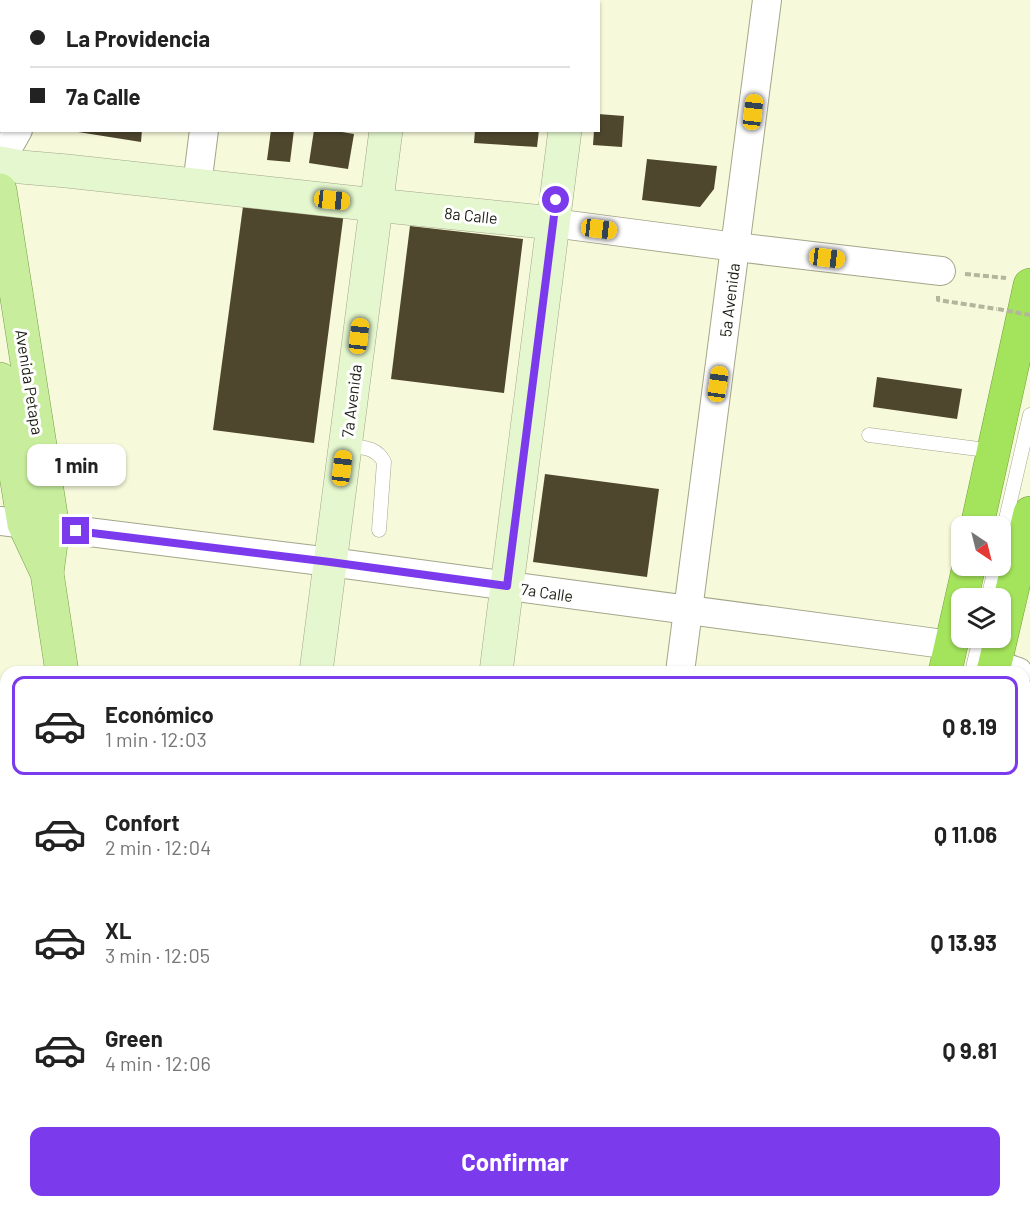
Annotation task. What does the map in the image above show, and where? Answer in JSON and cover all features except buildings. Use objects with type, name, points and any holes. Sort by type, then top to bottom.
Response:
[{"type":"highway","points":[[979,516],[994,451],[1019,282]]},
{"type":"highway","points":[[1011,563],[1030,517]]},
{"type":"highway","points":[[971,576],[985,663]]},
{"type":"highway","points":[[985,663],[1008,576]]},
{"type":"main road","name":"Avenida Petapa","points":[[0,190],[26,524]]},
{"type":"main road","name":"Avenida Petapa","points":[[0,379],[26,524],[47,573],[61,666]]},
{"type":"street","name":"5a Avenida","points":[[681,666],[767,0]]},
{"type":"street","points":[[0,157],[17,132]]},
{"type":"street","points":[[197,185],[204,132]]},
{"type":"street","name":"7a Avenida","points":[[317,666],[386,132]]},
{"type":"street","points":[[497,666],[565,132]]},
{"type":"street","name":"8a Calle","points":[[0,163],[553,223],[736,248],[941,271]]},
{"type":"street","name":"7a Calle","points":[[26,524],[688,610],[985,663]]},
{"type":"lane","points":[[1011,563],[1030,415]]},
{"type":"lane","points":[[869,435],[994,451]]},
{"type":"lane","points":[[345,445],[375,450],[384,462],[379,530]]},
{"type":"path","points":[[941,271],[1019,282]]},
{"type":"path","points":[[938,300],[1030,315]]},
{"type":"route","points":[[76,531],[507,586],[556,200]]}]
